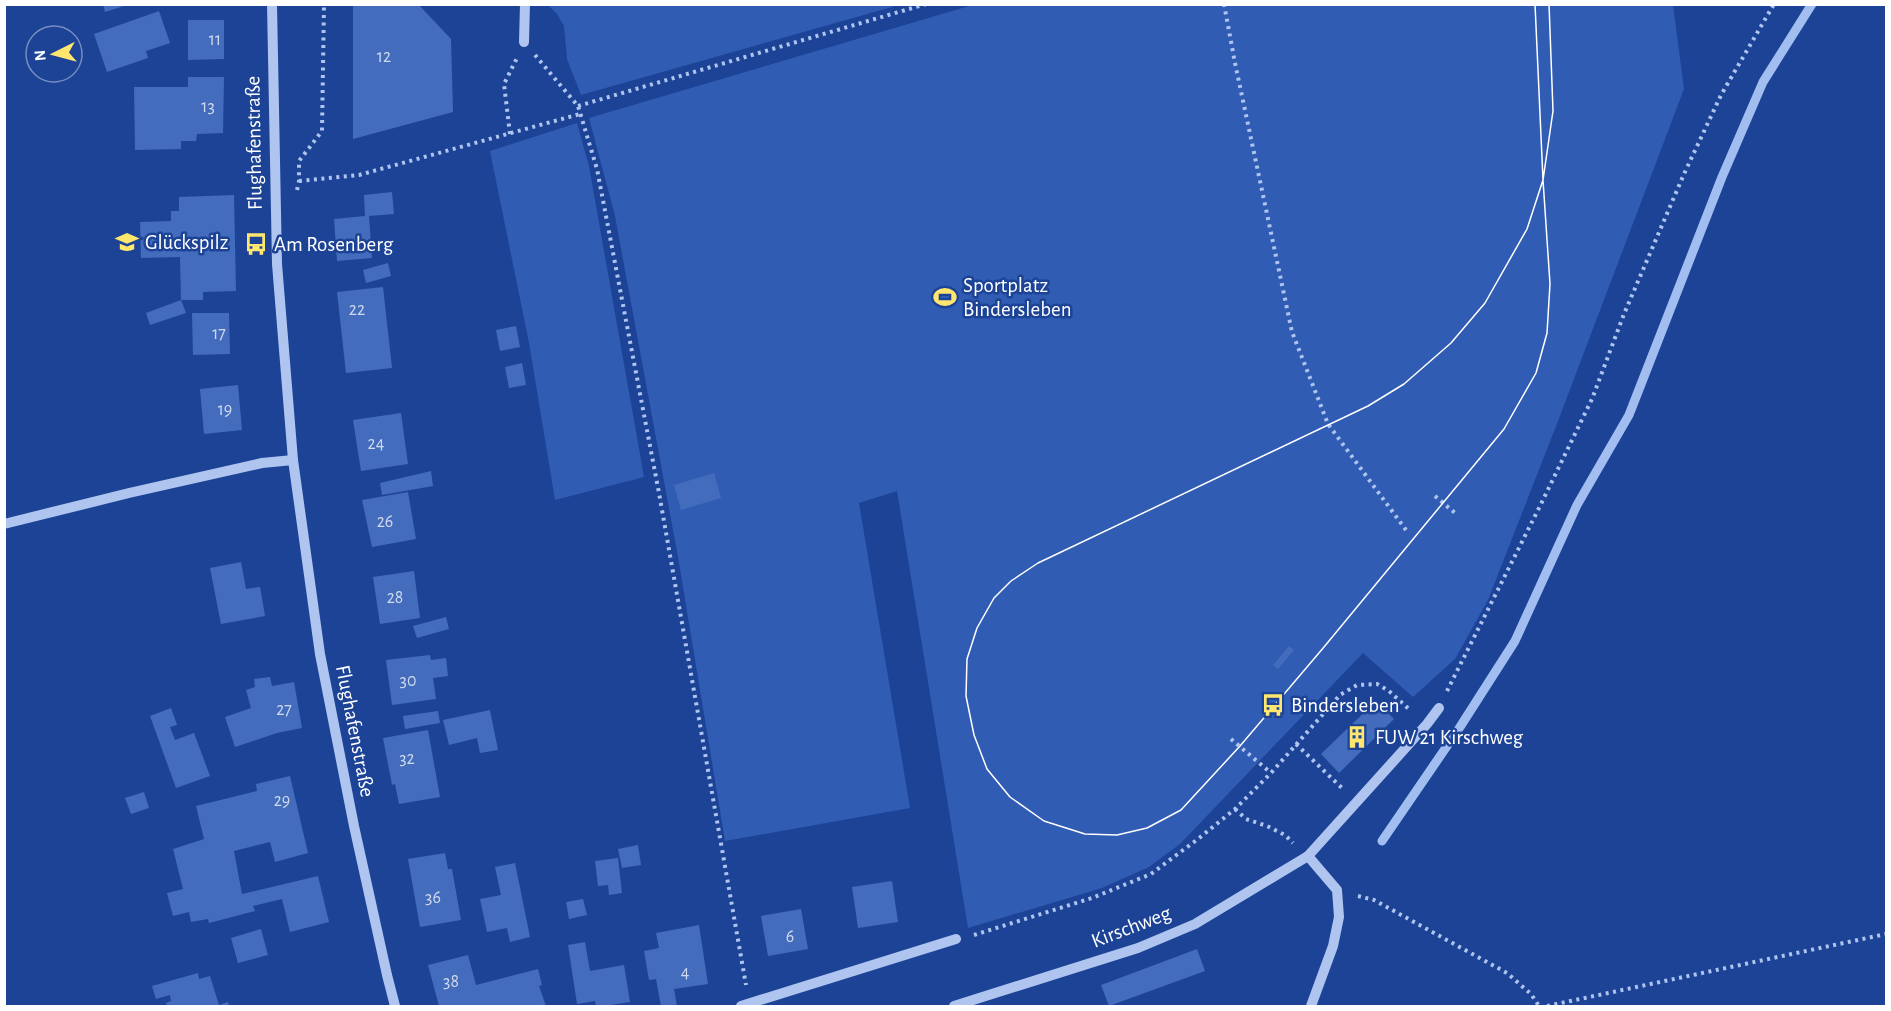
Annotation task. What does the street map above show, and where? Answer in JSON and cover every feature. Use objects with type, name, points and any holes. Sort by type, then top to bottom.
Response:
[{"type":"street","name":"Flughafenstraße","points":[[272,4],[275,202],[283,348],[293,460],[320,654],[354,826],[395,1006]]},
{"type":"street","points":[[524,42],[525,4]]},
{"type":"street","points":[[4,524],[262,462],[293,460]]},
{"type":"street","name":"Kirschweg","points":[[954,1006],[1071,970],[1195,924],[1308,856],[1439,708]]},
{"type":"street","points":[[1308,856],[1337,890],[1339,917],[1333,946],[1311,1006]]},
{"type":"street","points":[[745,1005],[956,939]]},
{"type":"path","points":[[275,202],[296,196],[299,161],[322,131],[324,4]]},
{"type":"path","points":[[578,106],[926,4]]},
{"type":"path","points":[[1224,4],[1292,332],[1328,424],[1406,530]]},
{"type":"path","points":[[1439,708],[1592,399],[1624,314],[1688,164],[1721,95],[1774,4]]},
{"type":"path","points":[[510,134],[504,84],[524,42],[578,106],[597,169],[657,481],[745,1005]]},
{"type":"path","points":[[299,181],[359,175],[580,114]]},
{"type":"path","points":[[1436,496],[1455,513]]},
{"type":"path","points":[[956,939],[1092,898],[1151,874],[1235,809],[1340,695],[1357,685],[1377,684],[1389,691],[1427,724]]},
{"type":"path","points":[[1231,739],[1271,772]]},
{"type":"path","points":[[1296,744],[1357,802]]},
{"type":"path","points":[[1235,809],[1246,819],[1285,835],[1308,856]]},
{"type":"path","points":[[1337,890],[1374,900],[1488,962],[1507,973],[1531,994],[1539,1006]]},
{"type":"path","points":[[1547,1006],[1887,934]]},
{"type":"shaded area","points":[[976,4],[1673,5],[1684,89],[1488,600],[1455,659],[1413,697],[1363,653],[1180,844],[1149,867],[1102,888],[968,928],[897,491],[859,503],[910,808],[725,841],[678,557],[615,216],[589,118]]},
{"type":"shaded area","points":[[548,5],[899,5],[581,95],[567,59],[564,26]]},
{"type":"shaded area","points":[[577,123],[589,166],[644,477],[555,500],[529,343],[490,151]]},
{"type":"building","points":[[103,4],[127,4],[127,5],[105,12]]},
{"type":"building","points":[[353,4],[418,4],[451,39],[453,112],[353,139]]},
{"type":"building","points":[[159,11],[170,43],[146,51],[148,58],[107,72],[94,34]]},
{"type":"building","points":[[188,20],[224,20],[224,59],[188,60]]},
{"type":"building","points":[[188,77],[224,77],[223,133],[197,134],[196,141],[181,141],[181,149],[135,150],[134,87],[188,87]]},
{"type":"building","points":[[392,192],[394,214],[369,216],[372,258],[337,261],[334,219],[365,216],[364,195]]},
{"type":"building","points":[[234,195],[236,291],[203,292],[203,300],[181,300],[180,257],[141,258],[140,222],[171,221],[171,211],[179,211],[179,197]]},
{"type":"building","points":[[388,263],[391,276],[366,283],[363,270]]},
{"type":"building","points":[[383,287],[392,368],[346,373],[337,292]]},
{"type":"building","points":[[181,300],[186,313],[150,325],[146,313]]},
{"type":"building","points":[[192,313],[229,313],[230,354],[193,355]]},
{"type":"building","points":[[516,326],[520,347],[500,351],[496,330]]},
{"type":"building","points":[[522,363],[526,385],[509,388],[505,367]]},
{"type":"building","points":[[238,385],[242,430],[204,434],[200,389]]},
{"type":"building","points":[[401,413],[408,464],[361,471],[353,420]]},
{"type":"building","points":[[431,471],[433,486],[382,495],[380,483]]},
{"type":"building","points":[[714,473],[721,498],[681,510],[674,485]]},
{"type":"building","points":[[408,492],[416,539],[372,547],[362,500]]},
{"type":"building","points":[[241,562],[246,589],[260,587],[265,616],[221,624],[210,568]]},
{"type":"building","points":[[414,571],[420,618],[380,624],[373,577]]},
{"type":"building","points":[[446,617],[449,629],[417,638],[413,626]]},
{"type":"building","points":[[1289,646],[1294,650],[1278,669],[1273,665]]},
{"type":"building","points":[[430,655],[431,660],[446,658],[448,676],[433,678],[436,699],[392,705],[386,660]]},
{"type":"building","points":[[270,677],[272,686],[294,682],[302,728],[277,733],[235,747],[225,717],[251,708],[246,690],[255,687],[254,679]]},
{"type":"building","name":"FUW 21 Kirschweg","points":[[1376,701],[1394,719],[1339,773],[1321,754]]},
{"type":"building","points":[[171,708],[177,725],[170,727],[175,740],[194,733],[210,776],[176,788],[150,716]]},
{"type":"building","points":[[490,710],[498,750],[480,753],[477,738],[449,745],[443,720]]},
{"type":"building","points":[[438,711],[440,723],[405,729],[403,716]]},
{"type":"building","points":[[428,730],[440,797],[399,804],[395,784],[392,785],[383,738]]},
{"type":"building","points":[[290,776],[308,853],[275,862],[270,842],[234,851],[242,894],[318,876],[329,922],[290,932],[282,899],[253,906],[255,911],[209,923],[208,919],[191,922],[189,912],[173,916],[167,893],[183,889],[173,849],[204,839],[196,806],[257,791],[256,784]]},
{"type":"building","points":[[144,792],[149,808],[131,814],[125,798]]},
{"type":"building","points":[[638,845],[641,865],[622,868],[618,849]]},
{"type":"building","points":[[445,853],[448,869],[452,869],[461,920],[420,927],[408,859]]},
{"type":"building","points":[[618,858],[622,893],[609,895],[608,885],[598,886],[595,861]]},
{"type":"building","points":[[515,863],[530,937],[510,942],[507,928],[487,932],[480,899],[501,895],[495,867]]},
{"type":"building","points":[[892,881],[898,922],[858,928],[852,887]]},
{"type":"building","points":[[583,899],[587,915],[569,919],[566,902]]},
{"type":"building","points":[[801,909],[808,949],[768,956],[761,916]]},
{"type":"building","points":[[699,925],[708,984],[674,989],[677,1006],[661,1006],[656,979],[649,980],[644,951],[659,948],[656,933]]},
{"type":"building","points":[[261,929],[268,955],[238,963],[231,938]]},
{"type":"building","points":[[585,942],[590,971],[624,965],[630,1002],[604,1006],[596,1006],[595,1001],[577,1004],[568,945]]},
{"type":"building","points":[[1197,949],[1205,971],[1109,1006],[1101,985]]},
{"type":"building","points":[[468,955],[476,985],[538,969],[542,985],[539,986],[546,1006],[439,1006],[428,965]]},
{"type":"building","points":[[198,973],[199,979],[210,976],[219,1005],[228,1002],[229,1006],[167,1006],[166,1003],[171,1001],[170,995],[156,999],[152,986]]},
{"type":"waterway","points":[[1382,841],[1460,727],[1515,641],[1577,505],[1629,415],[1722,177],[1763,82],[1812,4]]},
{"type":"tram line","points":[[1535,4],[1543,180],[1550,284],[1547,333],[1536,373],[1504,429],[1324,647],[1240,746],[1181,810],[1147,828],[1117,835],[1085,834],[1044,821],[1010,797],[987,769],[974,735],[966,696],[967,659],[977,628],[994,598],[1011,581],[1038,563],[1368,406],[1404,384],[1451,343],[1485,303],[1527,229],[1543,180],[1553,111],[1549,4]]},
{"type":"place","name":"Glückspilz","points":[[127,242]]},
{"type":"place","name":"Am Rosenberg","points":[[256,244]]},
{"type":"place","name":"Sportplatz Bindersleben","points":[[945,297]]},
{"type":"place","name":"Bindersleben","points":[[1273,705]]},
{"type":"place","name":"FUW 21 Kirschweg","points":[[1357,737]]}]
